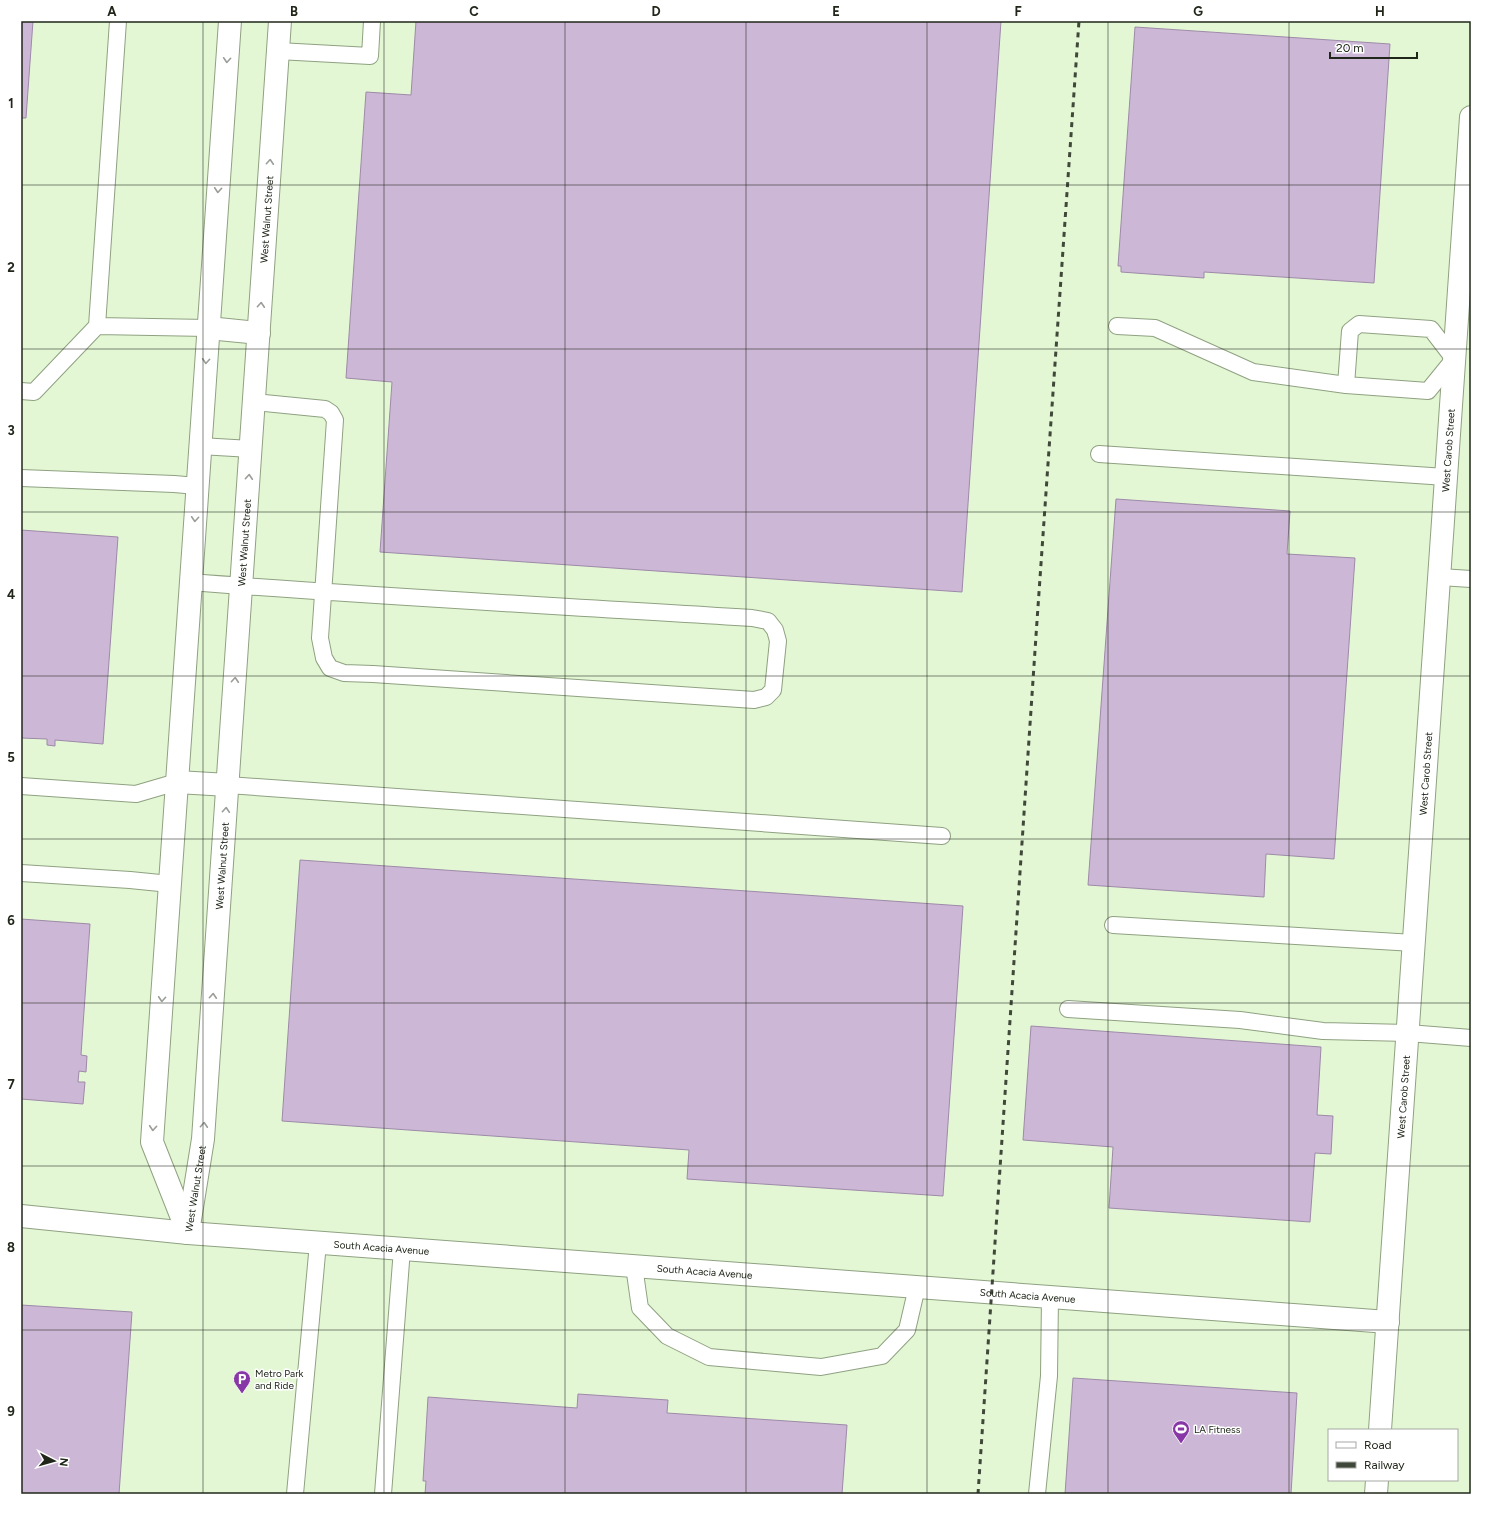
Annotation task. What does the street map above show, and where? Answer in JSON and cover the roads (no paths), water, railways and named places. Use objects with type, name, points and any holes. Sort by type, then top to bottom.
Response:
[{"type":"street","name":"West Walnut Street","points":[[188,1233],[152,1142],[230,21]]},
{"type":"street","name":"West Walnut Street","points":[[188,1233],[203,1139],[280,21]]},
{"type":"street","name":"West Carob Street","points":[[1380,1429],[1471,117]]},
{"type":"street","points":[[208,328],[259,332]]},
{"type":"street","points":[[177,782],[228,785]]},
{"type":"street","name":"South Acacia Avenue","points":[[21,1216],[188,1233],[1388,1322]]},
{"type":"street","points":[[1376,1494],[1377,1481]]},
{"type":"lane","points":[[21,391],[34,392],[97,326],[118,21]]},
{"type":"lane","points":[[278,51],[370,56],[372,21]]},
{"type":"lane","points":[[1117,326],[1154,328],[1252,372],[1346,385],[1428,391],[1454,359],[1431,329],[1359,324],[1350,331],[1346,385]]},
{"type":"lane","points":[[97,326],[208,328]]},
{"type":"lane","points":[[191,582],[241,586],[323,591],[752,618],[768,621],[775,630],[778,641],[773,690],[766,697],[754,700],[344,673],[330,668],[324,658],[320,638],[323,591],[335,420],[331,413],[325,409],[254,402]]},
{"type":"lane","points":[[200,446],[251,449]]},
{"type":"lane","points":[[1099,454],[1446,477]]},
{"type":"lane","points":[[21,478],[198,486]]},
{"type":"lane","points":[[1440,577],[1471,579]]},
{"type":"lane","points":[[21,786],[136,794],[177,782]]},
{"type":"lane","points":[[228,785],[942,836]]},
{"type":"lane","points":[[21,873],[170,884]]},
{"type":"lane","points":[[1113,925],[1414,943]]},
{"type":"lane","points":[[1068,1009],[1240,1020],[1323,1031],[1408,1033],[1471,1038]]},
{"type":"lane","points":[[295,1494],[318,1243]]},
{"type":"lane","points":[[383,1494],[402,1249]]},
{"type":"lane","points":[[634,1266],[640,1308],[667,1336],[710,1357],[821,1367],[882,1356],[907,1330],[917,1287]]},
{"type":"lane","points":[[1037,1494],[1049,1376],[1050,1297]]},
{"type":"railway","points":[[978,1494],[1079,21]]},
{"type":"place","name":"Metro Park and Ride","points":[[242,1394]]},
{"type":"place","name":"LA Fitness","points":[[1181,1444]]}]
